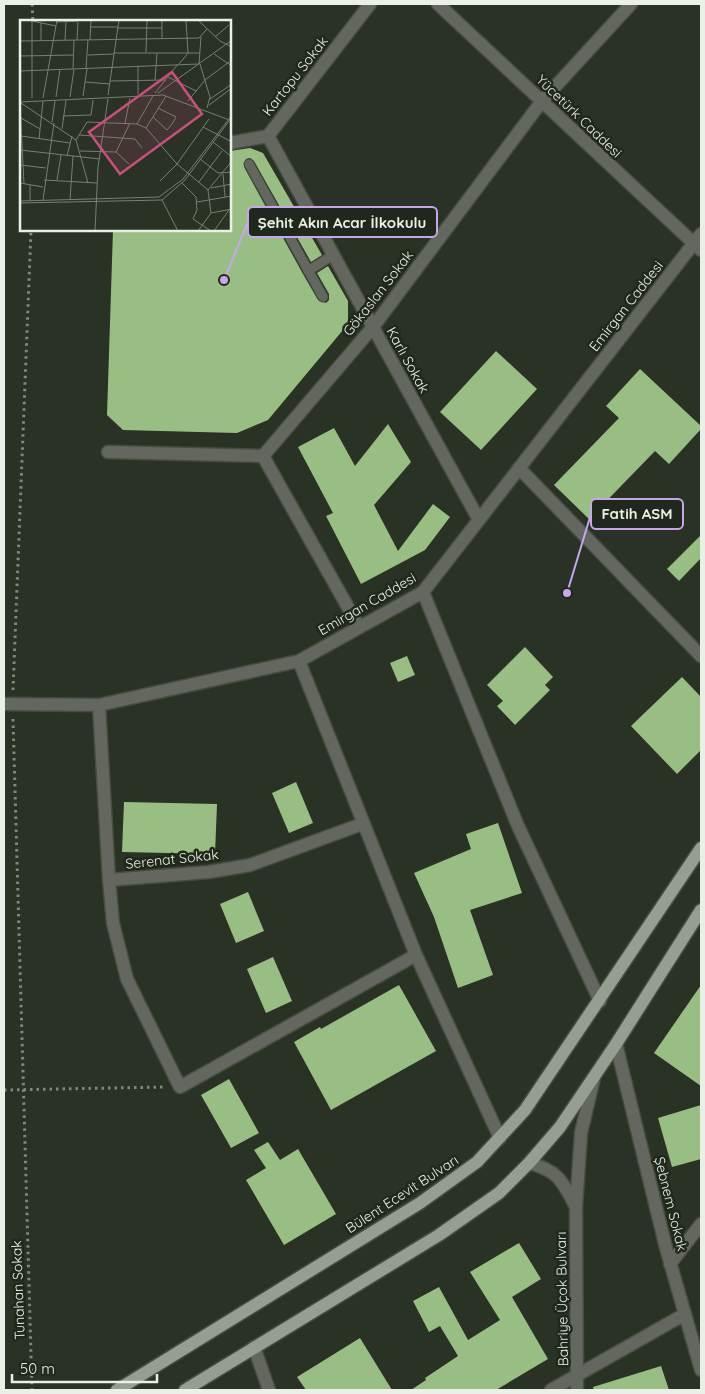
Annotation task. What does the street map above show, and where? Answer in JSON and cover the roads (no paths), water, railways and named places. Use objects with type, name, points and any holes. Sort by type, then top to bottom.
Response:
[{"type":"main road","name":"Bülent Ecevit Bulvarı","points":[[117,1390],[420,1203],[477,1162],[525,1110],[701,848]]},
{"type":"main road","points":[[185,1390],[439,1235],[499,1193],[529,1163],[560,1127],[594,1078],[701,910]]},
{"type":"street","name":"Kartopu Sokak","points":[[231,143],[268,136],[370,4]]},
{"type":"street","name":"Yücetürk Caddesi","points":[[438,4],[542,101],[699,242]]},
{"type":"street","name":"Gökaslan Sokak","points":[[264,456],[373,327],[542,101],[631,4]]},
{"type":"street","name":"Karlı Sokak","points":[[268,136],[478,520]]},
{"type":"street","name":"Emirgan Caddesi","points":[[8,704],[100,706],[299,661],[423,592],[699,242]]},
{"type":"street","points":[[108,452],[264,456],[358,627]]},
{"type":"street","points":[[519,468],[701,656]]},
{"type":"street","points":[[423,592],[518,826],[600,1001]]},
{"type":"street","points":[[299,661],[362,824],[416,955],[500,1138]]},
{"type":"street","points":[[100,706],[108,880]]},
{"type":"street","name":"Serenat Sokak","points":[[362,824],[250,866],[209,872],[108,880],[113,923],[127,979],[180,1087],[416,955]]},
{"type":"street","name":"Şebnem Sokak","points":[[616,1044],[670,1264],[701,1370]]},
{"type":"street","name":"Bahriye Üçok Bulvarı","points":[[577,1390],[576,1207],[581,1133],[594,1078]]},
{"type":"street","name":"Bahriye Üçok Bulvarı","points":[[529,1163],[548,1168],[561,1179],[576,1207]]},
{"type":"street","points":[[670,1264],[701,1224]]},
{"type":"street","points":[[551,1390],[685,1314]]},
{"type":"street","points":[[254,1347],[269,1390]]},
{"type":"lane","points":[[248,164],[323,297]]},
{"type":"lane","points":[[308,271],[333,255]]},
{"type":"place","name":"Şehit Akın Acar İlkokulu","points":[[224,280]]},
{"type":"place","name":"Fatih ASM","points":[[567,593]]}]
